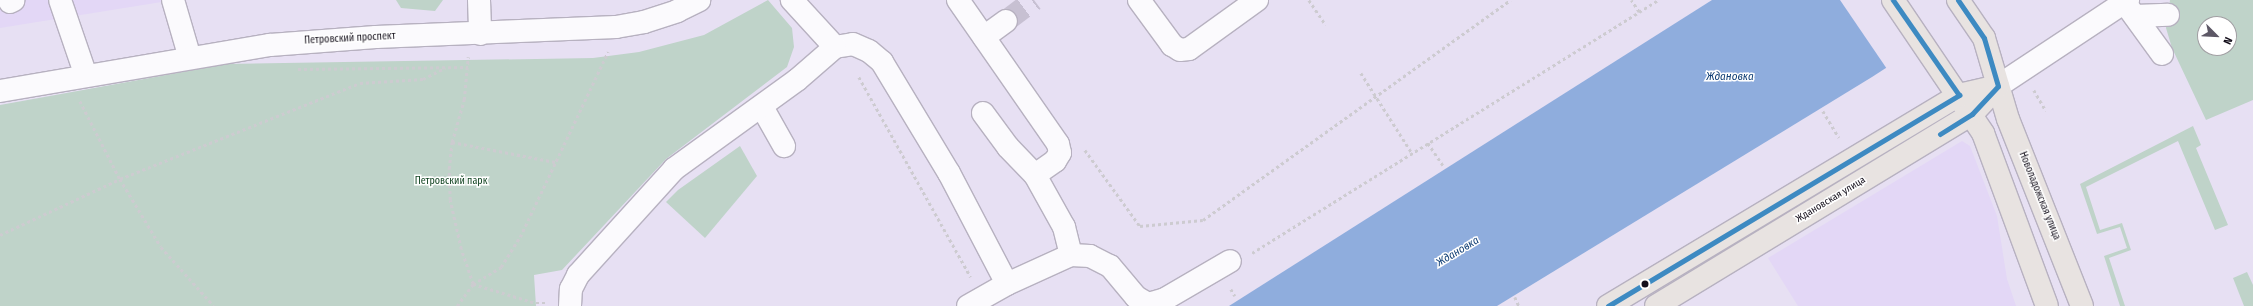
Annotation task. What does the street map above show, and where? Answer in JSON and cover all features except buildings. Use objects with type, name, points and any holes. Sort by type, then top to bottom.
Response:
[{"type":"main road","points":[[1893,0],[1972,114],[1983,133],[2011,204],[2047,306]]},
{"type":"main road","name":"Новоладожская улица","points":[[1958,0],[1984,38],[2008,119],[2082,306]]},
{"type":"main road","name":"Ждановская улица","points":[[1608,306],[1959,95],[1998,86]]},
{"type":"main road","name":"Ждановская улица","points":[[1656,306],[1972,114],[1998,86]]},
{"type":"street","points":[[60,0],[86,76]]},
{"type":"street","points":[[173,0],[190,58]]},
{"type":"street","points":[[479,0],[480,34]]},
{"type":"street","name":"Петровский проспект","points":[[0,91],[190,58],[316,41],[616,26],[644,22],[677,11],[700,0]]},
{"type":"street","points":[[792,0],[835,47]]},
{"type":"street","points":[[958,0],[984,36],[992,52],[1058,144],[1060,153],[1055,161],[1035,175]]},
{"type":"street","points":[[1139,0],[1172,46],[1180,50],[1189,48],[1257,0]]},
{"type":"street","points":[[2129,6],[2168,15]]},
{"type":"street","points":[[2129,6],[2162,54]]},
{"type":"street","name":"Ждановская улица","points":[[1998,86],[2129,6]]},
{"type":"street","points":[[984,36],[1006,21]]},
{"type":"street","points":[[570,304],[571,289],[578,275],[674,170],[762,107],[835,47],[853,44],[869,50],[882,62],[949,173],[1007,284]]},
{"type":"street","points":[[762,107],[784,146]]},
{"type":"street","points":[[983,113],[1008,147],[1035,175],[1064,227],[1071,255]]},
{"type":"street","points":[[975,302],[1007,284],[1071,255],[1090,256],[1110,266],[1136,297],[1148,304],[1164,299],[1230,261]]},
{"type":"path","points":[[1308,0],[1326,25]]},
{"type":"path","points":[[1084,148],[1140,226],[1203,220],[1510,0]]},
{"type":"path","points":[[1631,0],[1638,12]]},
{"type":"path","points":[[1230,261],[1244,258],[1658,0]]},
{"type":"path","points":[[835,47],[854,68],[975,302]]},
{"type":"path","points":[[457,306],[473,284],[501,267],[520,237],[609,50]]},
{"type":"path","points":[[468,56],[464,100],[452,142],[449,169],[450,200],[461,249],[473,284]]},
{"type":"path","points":[[290,69],[468,67]]},
{"type":"path","points":[[0,235],[120,179],[360,83],[423,78],[445,68]]},
{"type":"path","points":[[1361,73],[1377,95],[1412,153]]},
{"type":"path","points":[[2031,85],[2046,111]]},
{"type":"path","points":[[78,97],[120,179],[161,247],[214,306]]},
{"type":"path","points":[[1823,111],[1843,144]]},
{"type":"path","points":[[452,142],[555,162]]},
{"type":"path","points":[[1428,143],[1442,166]]},
{"type":"path","points":[[473,284],[536,303],[570,304]]},
{"type":"path","points":[[1515,297],[1519,306]]},
{"type":"shaded area","points":[[0,0],[174,0],[0,28]]},
{"type":"shaded area","points":[[1962,141],[1970,146],[1997,216],[2007,279],[2016,306],[1798,306],[1768,258]]},
{"type":"green space","points":[[396,0],[443,0],[435,11],[401,8]]},
{"type":"green space","name":"Петровский парк","points":[[768,0],[792,28],[794,47],[787,67],[666,159],[562,270],[534,275],[536,306],[0,306],[0,105],[227,64],[593,58],[639,52],[704,35]]},
{"type":"green space","points":[[2170,0],[2253,0],[2253,100],[2206,120],[2172,48],[2166,28]]},
{"type":"green space","points":[[2193,126],[2201,145],[2196,148],[2228,225],[2215,230],[2178,141],[2086,187],[2100,230],[2122,223],[2131,250],[2109,258],[2125,306],[2120,306],[2104,256],[2127,248],[2120,227],[2097,234],[2080,184]]},
{"type":"green space","points":[[740,146],[757,176],[705,238],[666,202],[678,190]]},
{"type":"green space","points":[[2247,272],[2253,285],[2253,306],[2244,306],[2233,278]]},
{"type":"water","name":"Ждановка","points":[[1712,0],[1991,0],[1872,77],[1497,306],[1229,306]]},
{"type":"pier","points":[[1840,0],[1993,0],[1887,69]]},
{"type":"tunnel","points":[[1006,21],[1034,0]]},
{"type":"transit line","points":[[1608,306],[1959,95],[1893,0]]},
{"type":"transit line","points":[[1940,134],[1972,114],[1998,86],[1984,38],[1958,0]]}]
